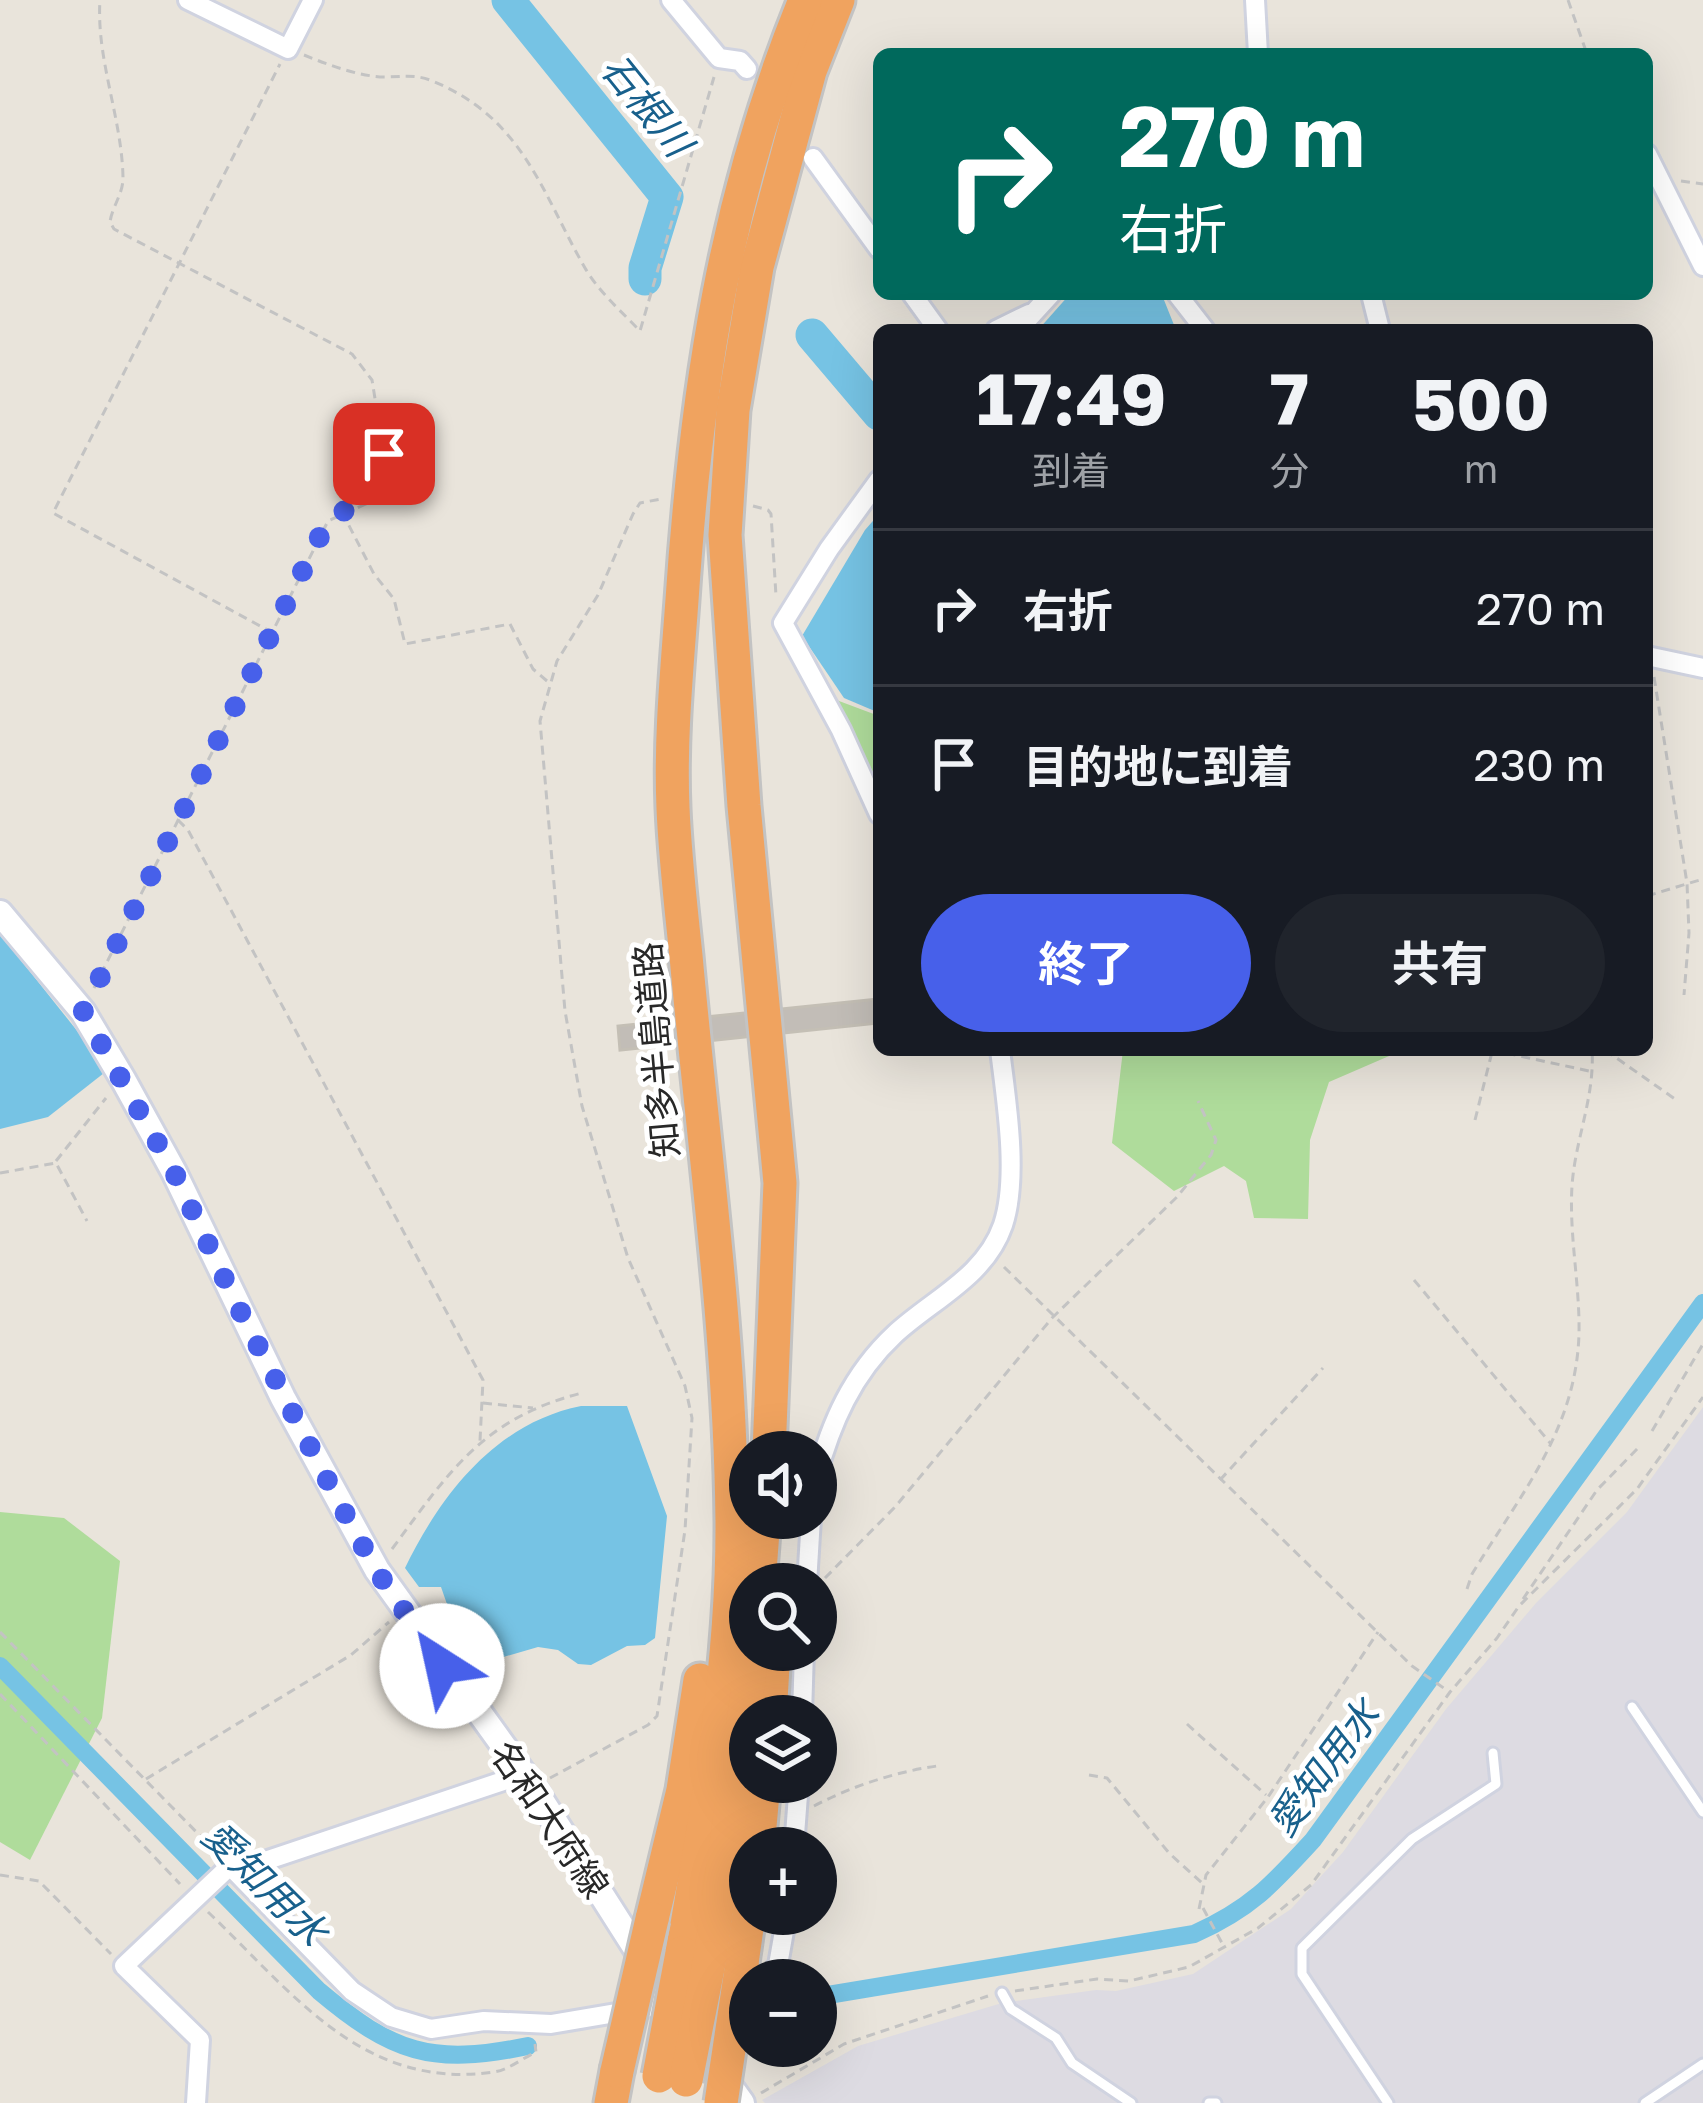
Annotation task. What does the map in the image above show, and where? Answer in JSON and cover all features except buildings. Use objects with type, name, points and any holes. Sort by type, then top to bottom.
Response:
[{"type":"highway","name":"知多半島道路","points":[[729,1448],[673,812],[674,709],[692,470],[708,343],[743,181],[780,61],[805,0]]},
{"type":"highway","points":[[771,1431],[780,1183],[726,581],[726,515],[734,410],[757,267],[810,71],[838,0]]},
{"type":"highway","points":[[614,2087],[683,1790],[729,1484]]},
{"type":"highway","name":"知多半島道路","points":[[729,1964],[703,1832],[725,1656],[730,1539]]},
{"type":"highway","name":"知多半島道路","points":[[730,1959],[730,1837],[750,1671]]},
{"type":"highway","name":"知多半島道路","points":[[671,2091],[729,1971]]},
{"type":"highway","points":[[722,2103],[729,1986]]},
{"type":"main road","name":"名和大府線","points":[[0,913],[83,1012],[124,1081],[376,1570],[528,1781],[670,2003],[743,2103]]},
{"type":"street","points":[[188,0],[288,49],[313,0]]},
{"type":"street","points":[[671,0],[719,58],[740,61],[747,69]]},
{"type":"street","points":[[1255,0],[1258,48]]},
{"type":"street","points":[[813,158],[873,240]]},
{"type":"street","points":[[1653,166],[1703,266]]},
{"type":"street","points":[[1024,324],[1046,300]]},
{"type":"street","points":[[1182,300],[1200,324]]},
{"type":"street","points":[[1006,324],[1033,314]]},
{"type":"street","points":[[873,488],[783,623],[873,801]]},
{"type":"street","points":[[1653,657],[1703,668]]},
{"type":"street","points":[[831,1431],[868,1364],[916,1316],[974,1273],[1003,1226],[1010,1197],[1000,1056]]},
{"type":"street","points":[[528,1781],[235,1871],[352,1991],[411,2025],[431,2029],[484,2021],[551,2024],[670,2003],[729,1970]]},
{"type":"street","points":[[796,1827],[798,1803]]},
{"type":"street","points":[[196,2103],[200,2040],[124,1966],[228,1868]]},
{"type":"lane","points":[[1632,1707],[1703,1811]]},
{"type":"lane","points":[[1388,2103],[1302,1974],[1302,1948],[1412,1839],[1496,1784],[1493,1754]]},
{"type":"lane","points":[[1002,1993],[1024,2020],[1056,2038],[1072,2063],[1131,2103]]},
{"type":"lane","points":[[1645,2103],[1703,2064]]},
{"type":"path","points":[[83,1012],[328,520],[366,504],[376,492],[384,454],[372,380],[352,354],[114,229],[110,222],[123,180],[101,40],[100,0]]},
{"type":"path","points":[[1568,0],[1585,48]]},
{"type":"path","points":[[273,633],[53,513],[288,49],[350,71],[432,80],[475,106],[530,159],[592,278],[640,331],[719,58]]},
{"type":"path","points":[[528,1781],[648,1725],[657,1716],[686,1530],[692,1418],[685,1386],[628,1258],[582,1106],[566,1012],[540,721],[549,682],[598,595],[640,503],[661,499]]},
{"type":"path","points":[[745,506],[772,514],[772,579],[783,623]]},
{"type":"path","points":[[342,512],[374,574],[394,598],[405,644],[510,623],[533,669],[549,682]]},
{"type":"path","points":[[1653,672],[1688,883],[1684,995]]},
{"type":"path","points":[[177,818],[188,830],[483,1380],[480,1441]]},
{"type":"path","points":[[1653,894],[1703,879]]},
{"type":"path","points":[[1475,1120],[1491,1056]]},
{"type":"path","points":[[1521,1056],[1593,1071]]},
{"type":"path","points":[[1467,1589],[1565,1417],[1578,1355],[1572,1184],[1592,1056]]},
{"type":"path","points":[[1613,1056],[1675,1100]]},
{"type":"path","points":[[0,1173],[56,1162],[116,1084],[124,1081]]},
{"type":"path","points":[[837,1566],[896,1507],[1052,1318],[1177,1197],[1211,1156],[1216,1140],[1198,1101]]},
{"type":"path","points":[[56,1162],[87,1221]]},
{"type":"path","points":[[990,1252],[1052,1318],[1412,1666],[1450,1692]]},
{"type":"path","points":[[1414,1280],[1552,1445]]},
{"type":"path","points":[[1652,1431],[1703,1344]]},
{"type":"path","points":[[1220,1480],[1323,1368]]},
{"type":"path","points":[[376,1570],[455,1465],[480,1441],[535,1408],[582,1393]]},
{"type":"path","points":[[1519,1606],[1637,1489],[1703,1397]]},
{"type":"path","points":[[482,1402],[535,1408]]},
{"type":"path","points":[[743,2103],[844,2044],[1002,1993],[1157,1976],[1190,1967],[1258,1928],[1310,1885],[1450,1692],[1498,1638],[1533,1579],[1597,1490],[1641,1445]]},
{"type":"path","points":[[144,1780],[351,1655],[404,1610]]},
{"type":"path","points":[[0,1632],[228,1868]]},
{"type":"path","points":[[1224,1947],[1201,1908],[1203,1884],[1268,1797],[1378,1632]]},
{"type":"path","points":[[0,1694],[197,1898],[344,2039],[381,2060],[431,2072],[498,2072],[536,2052],[534,2037]]},
{"type":"path","points":[[1187,1724],[1268,1797]]},
{"type":"path","points":[[798,1811],[843,1790],[937,1766]]},
{"type":"path","points":[[1089,1775],[1107,1778],[1169,1853],[1203,1884]]},
{"type":"path","points":[[0,1875],[39,1881],[124,1966]]},
{"type":"shaded area","points":[[1703,1407],[1703,2103],[762,2100],[821,2067],[837,2067],[837,2058],[858,2046],[1002,2003],[1116,1991],[1193,1974],[1291,1909],[1343,1852],[1446,1709],[1536,1603],[1627,1512]]},
{"type":"green space","points":[[831,698],[873,714],[873,778]]},
{"type":"green space","points":[[1122,1056],[1389,1056],[1329,1082],[1310,1140],[1308,1219],[1254,1218],[1246,1181],[1224,1166],[1174,1191],[1112,1143]]},
{"type":"green space","points":[[0,1512],[64,1518],[120,1561],[102,1718],[30,1860],[0,1842]]},
{"type":"water","points":[[1065,300],[1164,300],[1174,324],[1043,324]]},
{"type":"water","points":[[873,521],[873,710],[844,698],[802,636]]},
{"type":"water","points":[[0,934],[86,1042],[104,1073],[48,1117],[0,1129]]},
{"type":"water","points":[[581,1406],[627,1406],[667,1516],[655,1638],[591,1665],[538,1647],[500,1658],[455,1627],[441,1587],[419,1587],[405,1568],[454,1489],[497,1445],[551,1415]]},
{"type":"waterway","name":"石根川","points":[[508,0],[667,197],[645,279]]},
{"type":"waterway","name":"石根川","points":[[812,335],[873,407]]},
{"type":"waterway","name":"愛知用水","points":[[837,1994],[1194,1934],[1259,1894],[1313,1840],[1703,1303]]},
{"type":"waterway","name":"愛知用水","points":[[0,1666],[345,2012],[392,2041],[439,2054],[528,2046]]},
{"type":"route","points":[[384,454],[376,492],[366,504],[328,520],[83,1012],[174,1172],[284,1399],[376,1570],[442,1666]]}]
